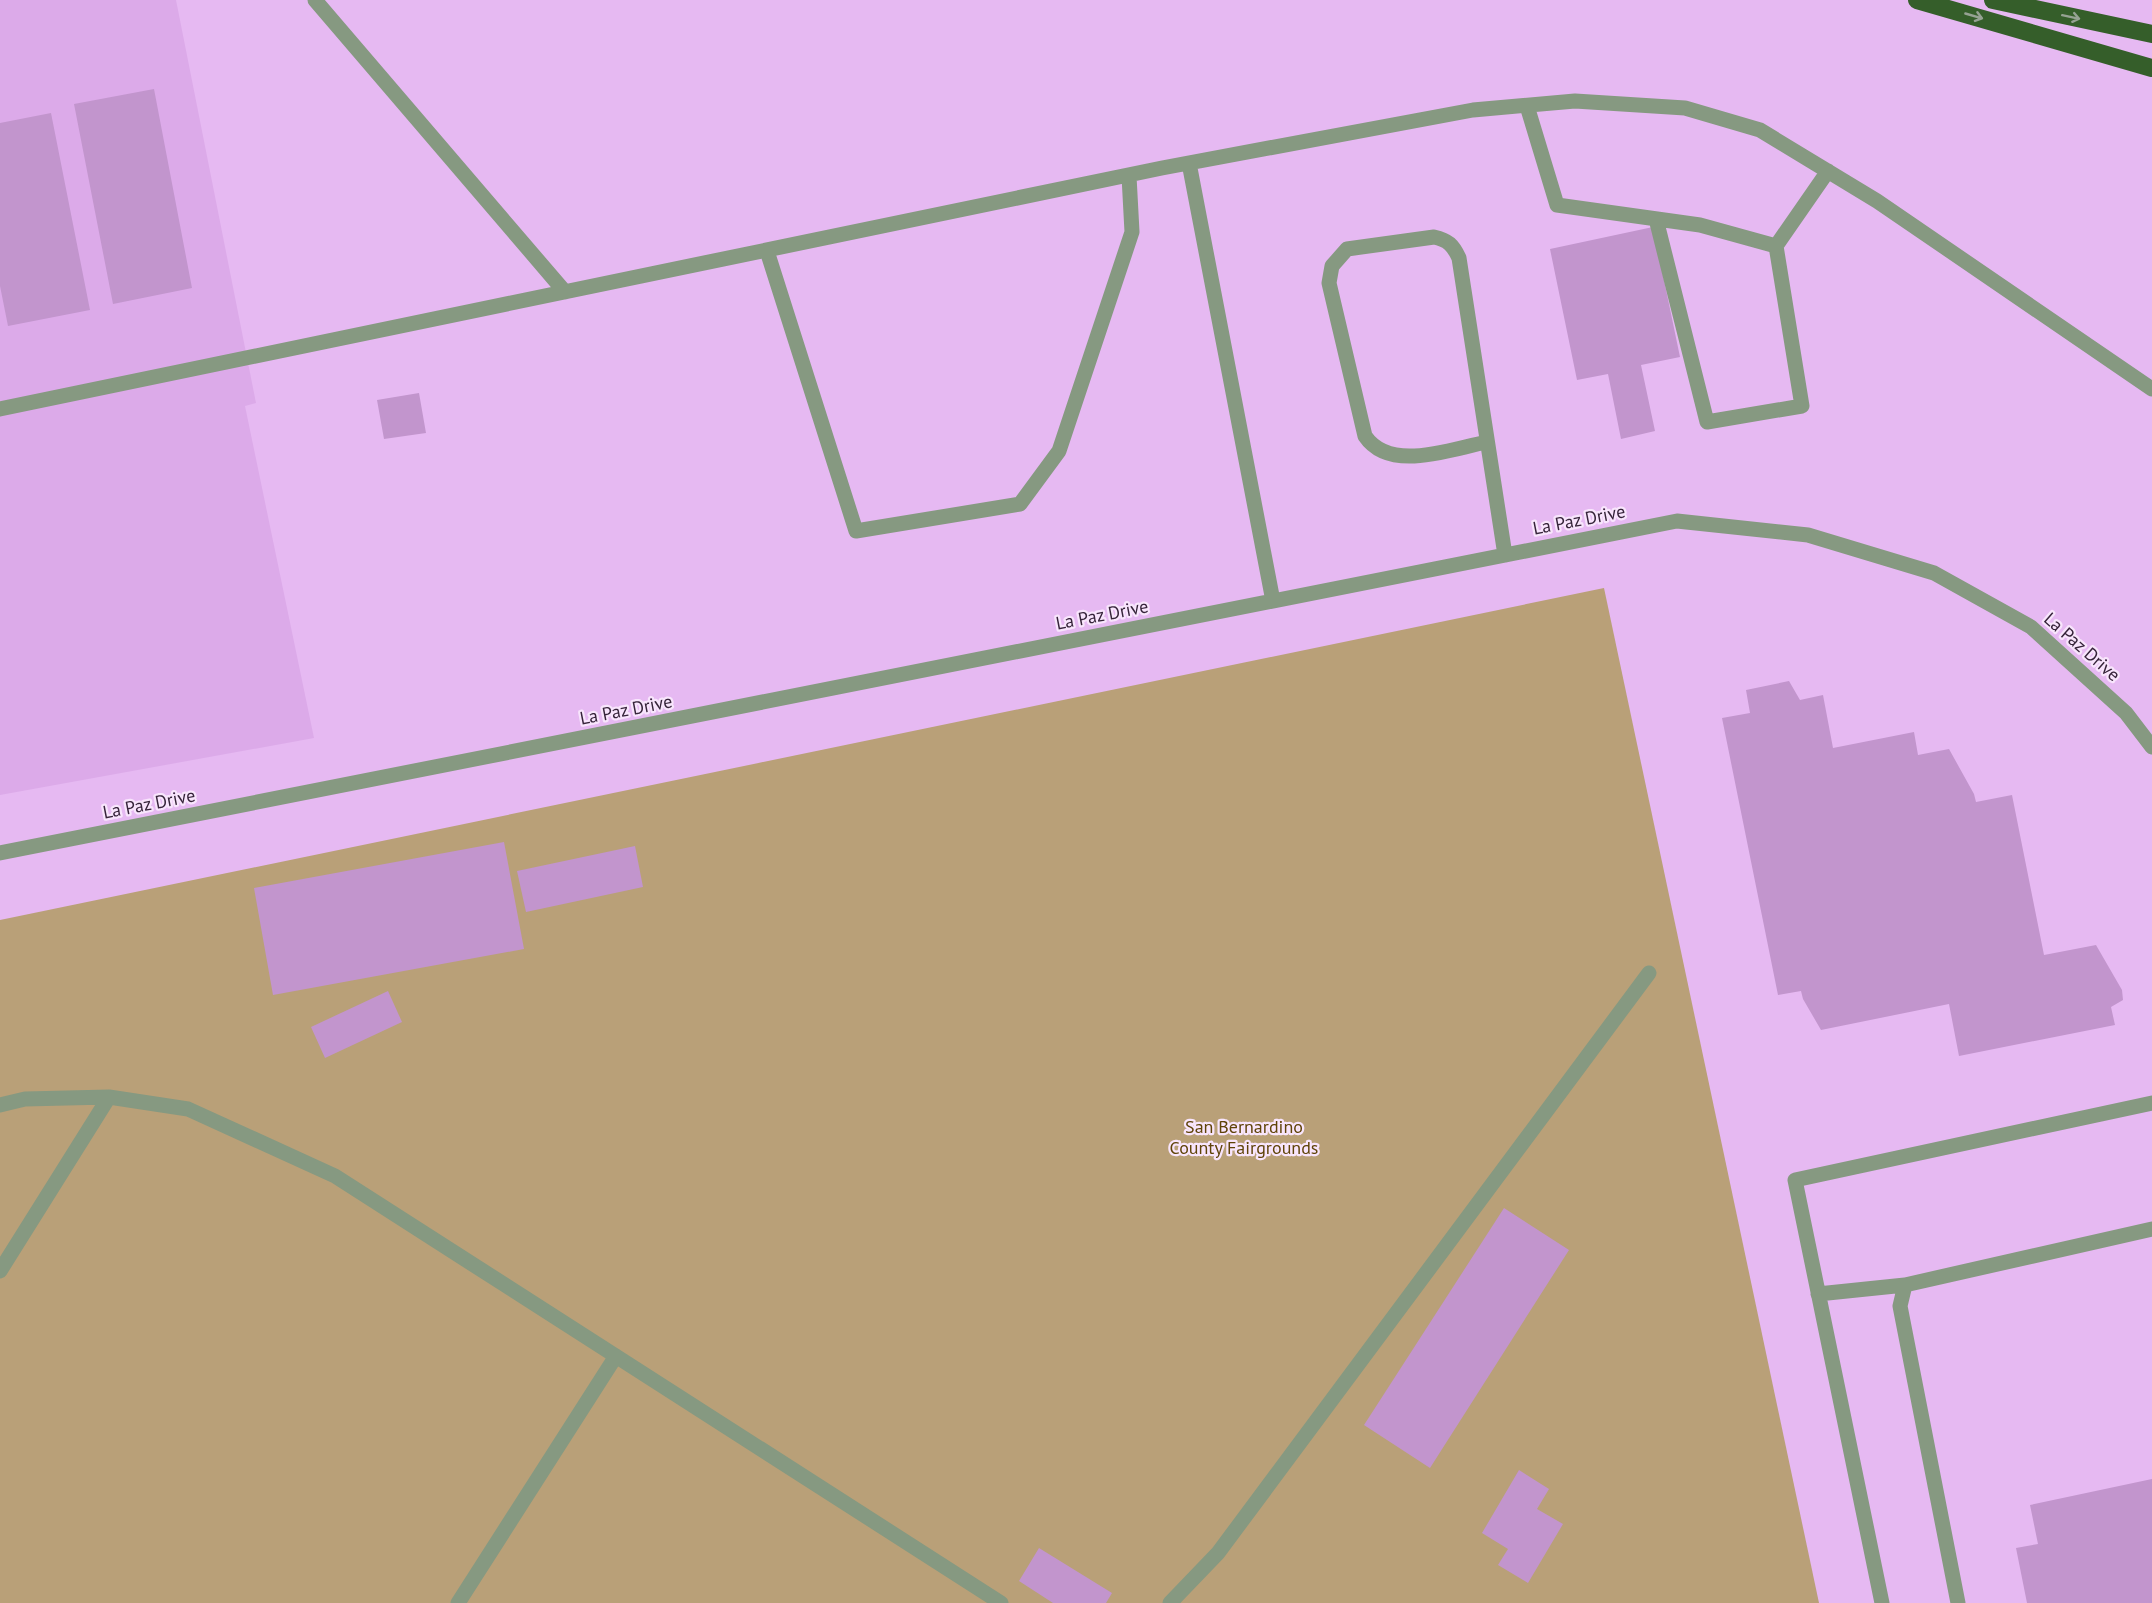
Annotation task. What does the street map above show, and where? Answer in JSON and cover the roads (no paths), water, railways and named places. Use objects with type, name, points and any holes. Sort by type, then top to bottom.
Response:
[{"type":"highway","points":[[1917,0],[2152,68]]},
{"type":"highway","points":[[1993,0],[2152,34]]},
{"type":"street","points":[[315,0],[565,292]]},
{"type":"street","points":[[0,409],[1189,164],[1473,110],[1575,101],[1685,108],[1760,130],[1877,201],[2152,389]]},
{"type":"street","points":[[1527,106],[1557,205],[1700,225],[1776,246]]},
{"type":"street","points":[[1189,164],[1274,602]]},
{"type":"street","points":[[1656,219],[1707,422],[1802,406],[1776,246],[1828,171]]},
{"type":"street","points":[[767,251],[856,531],[1020,504],[1059,452],[1132,232],[1129,176]]},
{"type":"street","points":[[1487,442],[1400,458],[1384,454],[1371,445],[1365,436],[1329,283],[1332,266],[1347,249],[1434,237],[1445,239],[1453,246],[1459,258],[1505,555]]},
{"type":"street","name":"La Paz Drive","points":[[0,853],[1677,521],[1808,534],[1934,573],[2031,627],[2126,713],[2152,747]]},
{"type":"street","points":[[1170,1603],[1218,1553],[1649,974]]},
{"type":"street","points":[[0,1105],[25,1099],[109,1097],[188,1109],[335,1176],[1001,1603]]},
{"type":"street","points":[[0,1271],[109,1097]]},
{"type":"street","points":[[1882,1603],[1795,1180],[2152,1103]]},
{"type":"street","points":[[1818,1294],[1905,1285],[2152,1229]]},
{"type":"street","points":[[1905,1285],[1900,1306],[1958,1603]]},
{"type":"street","points":[[458,1603],[616,1356]]},
{"type":"park label","name":"San Bernardino County Fairgrounds","points":[[1244,1137]]}]
